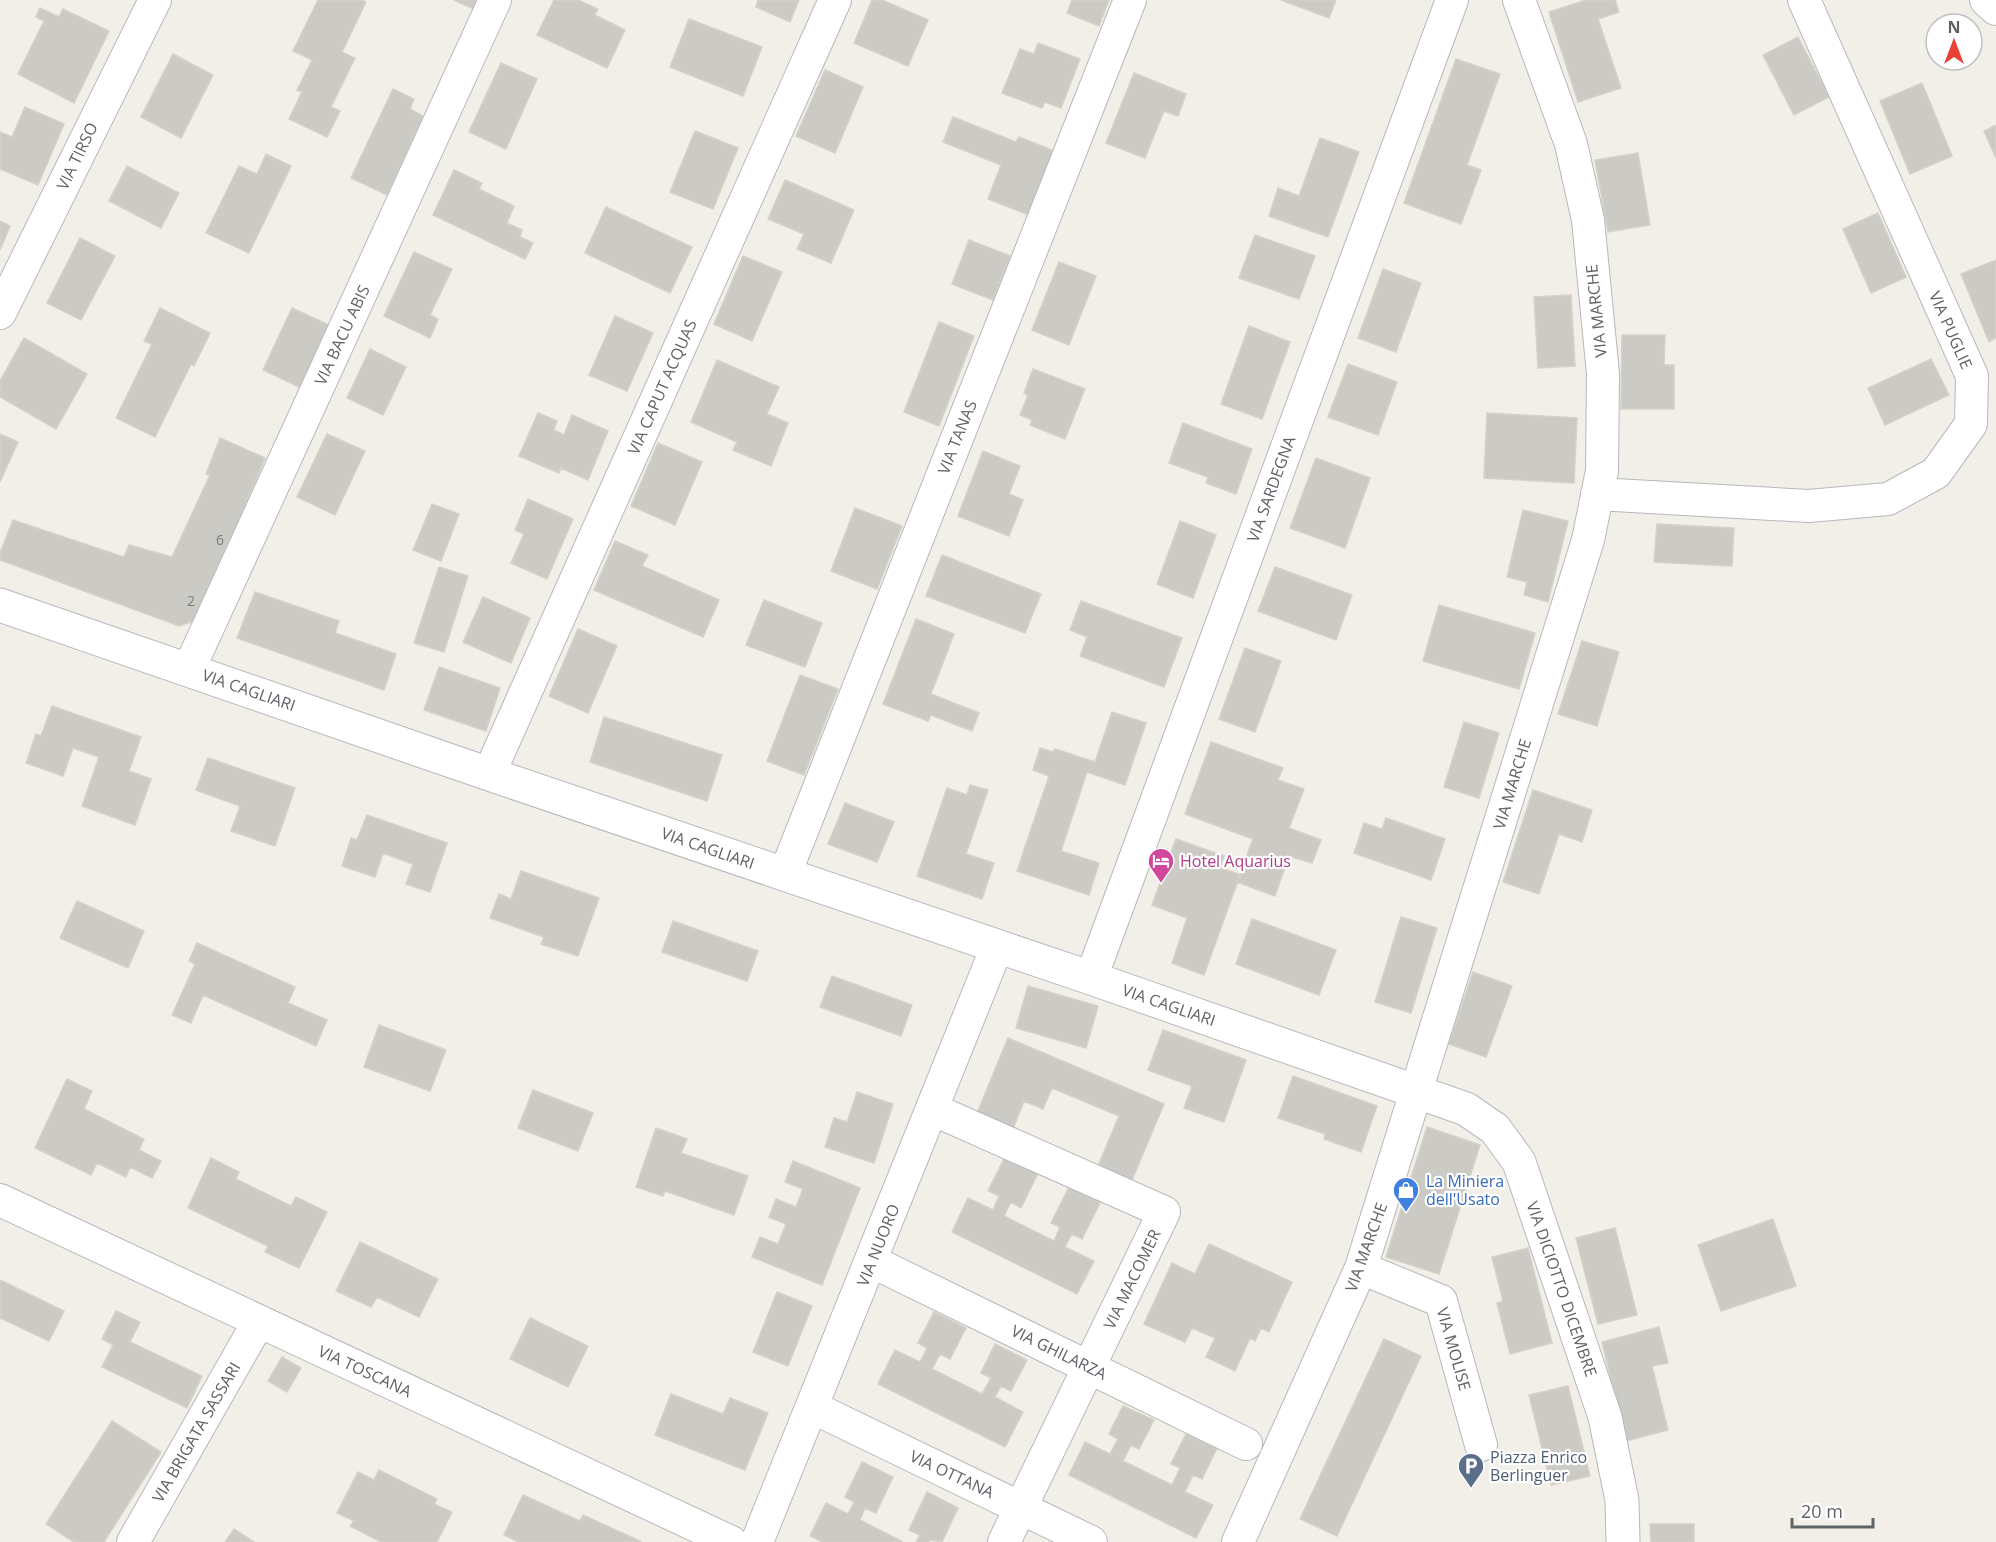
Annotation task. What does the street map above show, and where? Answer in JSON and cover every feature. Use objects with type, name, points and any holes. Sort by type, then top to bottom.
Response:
[{"type":"street","name":"VIA TIRSO","points":[[0,313],[155,0]]},
{"type":"street","name":"VIA BACU ABIS","points":[[189,669],[495,0]]},
{"type":"street","name":"VIA CAPUT ACQUAS","points":[[489,774],[835,0]]},
{"type":"street","name":"VIA TANAS","points":[[785,874],[1130,0]]},
{"type":"street","name":"VIA SARDEGNA","points":[[1091,978],[1452,0]]},
{"type":"street","name":"VIA MARCHE","points":[[1238,1542],[1361,1268],[1588,540],[1602,471],[1603,374],[1588,220],[1571,144],[1519,0]]},
{"type":"street","name":"VIA PUGLIE","points":[[1597,494],[1809,506],[1888,499],[1936,473],[1971,424],[1972,376],[1804,0]]},
{"type":"street","points":[[1986,0],[1996,9]]},
{"type":"street","name":"VIA CAGLIARI","points":[[0,605],[1417,1091]]},
{"type":"street","name":"VIA NUORO","points":[[758,1542],[997,947]]},
{"type":"street","name":"VIA DICIOTTO DICEMBRE","points":[[1417,1091],[1466,1108],[1496,1129],[1519,1162],[1605,1417],[1622,1500],[1623,1542]]},
{"type":"street","name":"VIA MACOMER","points":[[932,1109],[1164,1212],[1004,1542]]},
{"type":"street","name":"VIA TOSCANA","points":[[0,1200],[731,1542]]},
{"type":"street","name":"VIA GHILARZA","points":[[872,1261],[1246,1444]]},
{"type":"street","name":"VIA MOLISE","points":[[1361,1268],[1441,1301],[1481,1445]]},
{"type":"street","name":"VIA BRIGATA SASSARI","points":[[133,1542],[259,1321]]},
{"type":"street","name":"VIA OTTANA","points":[[812,1407],[1091,1542]]},
{"type":"building","points":[[318,0],[366,2],[342,52],[355,58],[331,107],[340,111],[327,137],[289,119],[302,92],[297,90],[312,60],[293,51]]},
{"type":"building","points":[[454,0],[483,0],[478,11]]},
{"type":"building","points":[[554,0],[578,0],[598,9],[595,15],[625,30],[607,68],[537,35]]},
{"type":"building","points":[[758,0],[799,0],[790,22],[756,7]]},
{"type":"building","points":[[872,0],[882,0],[928,20],[908,66],[854,43]]},
{"type":"building","points":[[1072,0],[1109,0],[1099,26],[1067,13]]},
{"type":"building","points":[[1281,0],[1336,0],[1329,18]]},
{"type":"building","points":[[1586,0],[1615,0],[1619,12],[1598,19],[1621,88],[1578,102],[1549,12]]},
{"type":"building","points":[[40,8],[59,17],[63,9],[109,31],[74,103],[18,74],[44,21],[36,17]]},
{"type":"building","points":[[689,19],[762,47],[743,96],[670,67]]},
{"type":"building","points":[[1798,37],[1829,97],[1794,115],[1763,55]]},
{"type":"building","points":[[1038,43],[1080,59],[1061,108],[1045,102],[1042,108],[1002,93],[1020,49],[1034,54]]},
{"type":"building","points":[[173,54],[213,75],[181,138],[141,117]]},
{"type":"building","points":[[1456,59],[1500,74],[1467,165],[1481,170],[1461,224],[1404,203]]},
{"type":"building","points":[[501,63],[537,79],[506,149],[469,132]]},
{"type":"building","points":[[825,70],[863,87],[835,153],[796,136]]},
{"type":"building","points":[[1134,73],[1186,94],[1178,116],[1164,111],[1145,158],[1106,143]]},
{"type":"building","points":[[1922,83],[1952,156],[1910,174],[1880,101]]},
{"type":"building","points":[[393,89],[414,99],[410,109],[423,116],[387,195],[351,178]]},
{"type":"building","points":[[25,107],[64,124],[38,185],[0,169],[0,132],[12,137]]},
{"type":"building","points":[[953,117],[1016,142],[1019,137],[1054,151],[1029,215],[988,199],[1001,165],[943,142]]},
{"type":"building","points":[[1996,125],[1996,158],[1984,131]]},
{"type":"building","points":[[695,131],[738,148],[713,209],[670,192]]},
{"type":"building","points":[[1320,138],[1359,152],[1328,237],[1269,216],[1278,188],[1299,196]]},
{"type":"building","points":[[1638,153],[1650,225],[1608,232],[1595,160]]},
{"type":"building","points":[[266,154],[291,166],[249,253],[206,233],[239,166],[257,174]]},
{"type":"building","points":[[127,166],[179,193],[161,228],[109,201]]},
{"type":"building","points":[[454,170],[482,183],[479,189],[514,206],[507,223],[522,230],[520,237],[533,243],[525,259],[433,215]]},
{"type":"building","points":[[785,180],[854,210],[831,263],[797,249],[804,234],[768,219]]},
{"type":"building","points":[[606,207],[692,247],[670,293],[585,253]]},
{"type":"building","points":[[1878,213],[1906,277],[1871,293],[1843,229]]},
{"type":"building","points":[[0,221],[10,226],[0,250]]},
{"type":"building","points":[[1255,235],[1315,256],[1299,299],[1239,278]]},
{"type":"building","points":[[80,238],[115,256],[81,320],[47,303]]},
{"type":"building","points":[[969,240],[1010,256],[993,300],[952,284]]},
{"type":"building","points":[[414,252],[452,269],[430,315],[438,319],[430,338],[384,316]]},
{"type":"building","points":[[743,256],[782,272],[752,341],[714,324]]},
{"type":"building","points":[[1996,260],[1996,338],[1989,342],[1961,274]]},
{"type":"building","points":[[1059,262],[1096,276],[1069,345],[1032,330]]},
{"type":"building","points":[[1383,269],[1421,283],[1396,352],[1358,338]]},
{"type":"building","points":[[1571,295],[1575,366],[1538,368],[1534,297]]},
{"type":"building","points":[[160,308],[210,333],[194,366],[191,364],[155,437],[116,418],[152,344],[144,341]]},
{"type":"building","points":[[292,308],[329,325],[299,387],[263,370]]},
{"type":"building","points":[[615,316],[653,333],[627,391],[589,375]]},
{"type":"building","points":[[939,322],[974,336],[939,426],[904,412]]},
{"type":"building","points":[[1249,326],[1290,342],[1262,419],[1221,404]]},
{"type":"building","points":[[1622,335],[1665,335],[1664,365],[1674,365],[1674,409],[1621,409]]},
{"type":"building","points":[[24,338],[87,374],[56,429],[0,397],[0,381]]},
{"type":"building","points":[[370,349],[406,367],[383,415],[347,398]]},
{"type":"building","points":[[1931,359],[1949,395],[1885,425],[1868,388]]},
{"type":"building","points":[[717,360],[779,387],[767,414],[788,423],[771,466],[733,450],[737,442],[691,422]]},
{"type":"building","points":[[1348,364],[1397,382],[1378,435],[1328,417]]},
{"type":"building","points":[[1033,369],[1085,389],[1065,439],[1030,425],[1032,420],[1020,415],[1028,395],[1024,393]]},
{"type":"building","points":[[538,413],[557,421],[554,430],[564,435],[572,415],[608,431],[588,480],[561,468],[559,473],[519,456]]},
{"type":"building","points":[[1487,413],[1577,418],[1574,483],[1484,478]]},
{"type":"building","points":[[1183,423],[1252,449],[1236,494],[1206,483],[1208,477],[1169,463]]},
{"type":"building","points":[[0,434],[18,442],[0,482]]},
{"type":"building","points":[[327,434],[365,451],[335,515],[297,497]]},
{"type":"building","points":[[220,438],[265,458],[198,620],[179,626],[0,560],[0,553],[13,520],[124,557],[129,545],[172,557],[210,475],[206,474]]},
{"type":"building","points":[[658,443],[702,462],[675,525],[631,506]]},
{"type":"building","points":[[983,451],[1020,466],[1009,494],[1023,500],[1009,536],[958,516]]},
{"type":"building","points":[[1316,458],[1370,478],[1345,548],[1290,528]]},
{"type":"building","points":[[528,499],[573,519],[547,579],[511,563],[524,534],[515,530]]},
{"type":"building","points":[[432,504],[459,514],[441,561],[413,550]]},
{"type":"building","points":[[855,508],[902,526],[877,589],[831,571]]},
{"type":"building","points":[[1523,510],[1568,521],[1548,602],[1524,595],[1527,582],[1507,577]]},
{"type":"building","points":[[1180,521],[1216,535],[1193,598],[1157,584]]},
{"type":"building","points":[[1657,524],[1734,528],[1732,566],[1654,562]]},
{"type":"building","points":[[615,541],[648,555],[642,566],[719,600],[703,637],[594,590]]},
{"type":"building","points":[[942,555],[1041,594],[1025,633],[926,596]]},
{"type":"building","points":[[439,567],[468,576],[444,652],[414,643]]},
{"type":"building","points":[[1275,567],[1352,595],[1336,640],[1258,611]]},
{"type":"building","points":[[255,592],[339,621],[335,633],[396,654],[384,690],[237,638]]},
{"type":"building","points":[[483,597],[530,618],[511,663],[463,642]]},
{"type":"building","points":[[764,600],[822,623],[805,667],[746,645]]},
{"type":"building","points":[[1081,601],[1182,638],[1164,687],[1080,656],[1087,637],[1070,630]]},
{"type":"building","points":[[1439,605],[1535,633],[1519,689],[1423,661]]},
{"type":"building","points":[[916,619],[954,634],[931,694],[979,713],[972,731],[931,715],[928,721],[883,704]]},
{"type":"building","points":[[578,629],[617,646],[588,713],[549,696]]},
{"type":"building","points":[[1582,641],[1619,652],[1597,726],[1558,714]]},
{"type":"building","points":[[1245,648],[1281,661],[1255,732],[1219,719]]},
{"type":"building","points":[[439,667],[500,688],[486,731],[424,710]]},
{"type":"building","points":[[800,675],[838,689],[804,775],[767,761]]},
{"type":"building","points":[[52,706],[141,737],[129,771],[151,779],[135,825],[82,806],[99,757],[73,748],[63,776],[26,763],[36,734],[41,736]]},
{"type":"building","points":[[1112,712],[1146,723],[1125,785],[1087,772],[1061,851],[1099,863],[1089,895],[1017,871],[1049,776],[1033,770],[1040,748],[1053,752],[1055,749],[1095,762]]},
{"type":"building","points":[[604,717],[722,755],[707,801],[590,762]]},
{"type":"building","points":[[1464,722],[1499,733],[1479,798],[1444,787]]},
{"type":"building","points":[[1211,742],[1283,768],[1278,780],[1304,789],[1289,828],[1321,840],[1312,863],[1289,856],[1275,896],[1237,882],[1253,839],[1185,814]]},
{"type":"building","points":[[208,758],[295,788],[275,846],[231,831],[240,806],[196,790]]},
{"type":"building","points":[[970,785],[988,790],[966,854],[994,863],[982,899],[917,876],[947,788],[967,795]]},
{"type":"building","points":[[1533,790],[1592,810],[1582,842],[1559,834],[1539,894],[1503,882]]},
{"type":"building","points":[[845,803],[894,822],[877,862],[828,844]]},
{"type":"building","points":[[367,815],[447,843],[430,892],[406,884],[413,864],[383,853],[375,877],[342,866],[351,838],[357,840]]},
{"type":"building","points":[[1386,818],[1445,839],[1431,880],[1354,853],[1364,823],[1382,829]]},
{"type":"building","points":[[1176,839],[1224,856],[1220,867],[1240,875],[1204,975],[1172,963],[1187,918],[1152,905]]},
{"type":"building","points":[[521,871],[599,898],[578,956],[541,944],[544,937],[490,918],[499,894],[511,899]]},
{"type":"building","points":[[77,901],[144,931],[128,968],[60,938]]},
{"type":"building","points":[[1401,917],[1437,928],[1411,1013],[1375,1002]]},
{"type":"building","points":[[1252,919],[1336,950],[1319,995],[1236,964]]},
{"type":"building","points":[[673,921],[758,951],[747,981],[662,952]]},
{"type":"building","points":[[197,943],[295,987],[288,1003],[327,1020],[316,1046],[203,995],[191,1023],[172,1015],[195,964],[189,961]]},
{"type":"building","points":[[1473,972],[1512,986],[1486,1057],[1449,1044]]},
{"type":"building","points":[[832,976],[912,1005],[901,1036],[820,1007]]},
{"type":"building","points":[[1028,986],[1098,1006],[1086,1048],[1016,1028]]},
{"type":"building","points":[[379,1025],[446,1050],[430,1091],[364,1067]]},
{"type":"building","points":[[1163,1030],[1246,1060],[1224,1122],[1184,1108],[1192,1086],[1148,1070]]},
{"type":"building","points":[[1008,1038],[1164,1104],[1132,1180],[1098,1166],[1119,1116],[1052,1088],[1043,1109],[1024,1101],[1013,1129],[977,1113]]},
{"type":"building","points":[[1293,1076],[1377,1106],[1361,1152],[1324,1139],[1325,1134],[1278,1118]]},
{"type":"building","points":[[67,1079],[92,1091],[84,1109],[144,1139],[139,1150],[161,1161],[152,1178],[130,1167],[126,1177],[97,1163],[91,1175],[35,1148]]},
{"type":"building","points":[[533,1090],[593,1113],[578,1151],[518,1128]]},
{"type":"building","points":[[857,1092],[893,1104],[874,1163],[825,1147],[834,1118],[847,1122]]},
{"type":"building","points":[[1427,1127],[1480,1145],[1439,1274],[1386,1257]]},
{"type":"building","points":[[656,1128],[687,1139],[681,1153],[748,1176],[734,1215],[665,1191],[663,1196],[636,1187]]},
{"type":"building","points":[[1005,1157],[1038,1173],[1021,1208],[1011,1202],[1004,1216],[1054,1241],[1060,1227],[1051,1223],[1069,1187],[1100,1203],[1082,1239],[1072,1234],[1065,1247],[1094,1261],[1077,1294],[952,1232],[968,1198],[993,1210],[999,1196],[988,1191]]},
{"type":"building","points":[[211,1158],[239,1172],[236,1179],[291,1206],[296,1197],[327,1212],[299,1268],[265,1252],[268,1246],[188,1208]]},
{"type":"building","points":[[793,1161],[860,1188],[822,1285],[752,1257],[760,1237],[778,1244],[786,1224],[769,1217],[776,1199],[796,1207],[803,1189],[785,1182]]},
{"type":"building","points":[[1773,1219],[1796,1286],[1721,1311],[1698,1245]]},
{"type":"building","points":[[1615,1228],[1637,1315],[1598,1324],[1576,1238]]},
{"type":"building","points":[[360,1242],[438,1279],[419,1317],[377,1297],[371,1307],[336,1291]]},
{"type":"building","points":[[1209,1244],[1292,1282],[1269,1332],[1261,1328],[1255,1341],[1250,1338],[1235,1371],[1206,1357],[1215,1338],[1192,1328],[1185,1342],[1144,1324],[1172,1263],[1195,1274]]},
{"type":"building","points":[[1528,1248],[1552,1343],[1510,1354],[1497,1303],[1503,1301],[1492,1257]]},
{"type":"building","points":[[0,1280],[64,1311],[49,1341],[0,1318]]},
{"type":"building","points":[[777,1292],[812,1306],[788,1366],[753,1352]]},
{"type":"building","points":[[116,1311],[140,1322],[130,1342],[202,1376],[187,1408],[102,1367],[113,1345],[102,1339]]},
{"type":"building","points":[[934,1312],[966,1328],[950,1359],[940,1354],[932,1369],[982,1394],[991,1378],[981,1373],[995,1344],[1027,1360],[1011,1391],[1001,1386],[995,1397],[1023,1412],[1005,1447],[878,1384],[895,1350],[920,1362],[927,1348],[918,1343]]},
{"type":"building","points":[[530,1318],[588,1346],[568,1387],[510,1359]]},
{"type":"building","points":[[1659,1327],[1668,1363],[1652,1366],[1668,1430],[1626,1441],[1602,1342]]},
{"type":"building","points":[[1384,1339],[1421,1356],[1337,1536],[1300,1519]]},
{"type":"building","points":[[282,1357],[301,1368],[287,1392],[268,1381]]},
{"type":"building","points":[[1568,1386],[1590,1476],[1551,1485],[1529,1395]]},
{"type":"building","points":[[671,1394],[723,1414],[730,1398],[768,1413],[745,1470],[655,1435]]},
{"type":"building","points":[[1123,1406],[1154,1420],[1139,1449],[1131,1445],[1123,1461],[1172,1485],[1180,1468],[1171,1464],[1186,1434],[1217,1448],[1202,1479],[1193,1475],[1185,1492],[1213,1505],[1196,1538],[1069,1475],[1085,1442],[1110,1454],[1118,1439],[1109,1434]]},
{"type":"building","points":[[112,1421],[161,1452],[104,1542],[74,1542],[46,1524]]},
{"type":"building","points":[[862,1462],[893,1477],[876,1513],[865,1508],[860,1520],[903,1542],[823,1542],[810,1536],[826,1503],[848,1514],[854,1502],[845,1497]]},
{"type":"building","points":[[379,1470],[437,1499],[434,1504],[452,1512],[437,1542],[381,1542],[350,1526],[354,1521],[337,1513],[358,1472],[374,1480]]},
{"type":"building","points":[[927,1492],[958,1508],[942,1542],[930,1540],[929,1542],[916,1542],[920,1535],[909,1530]]},
{"type":"building","points":[[523,1495],[580,1521],[583,1515],[642,1542],[519,1542],[504,1535]]},
{"type":"building","points":[[1650,1524],[1694,1524],[1694,1542],[1651,1542]]},
{"type":"building","points":[[234,1529],[254,1542],[225,1542]]},
{"type":"place","name":"Hotel Aquarius","points":[[1161,884]]},
{"type":"place","name":"La Miniera dell'Usato","points":[[1406,1213]]},
{"type":"place","name":"Piazza Enrico Berlinguer","points":[[1471,1489]]}]
